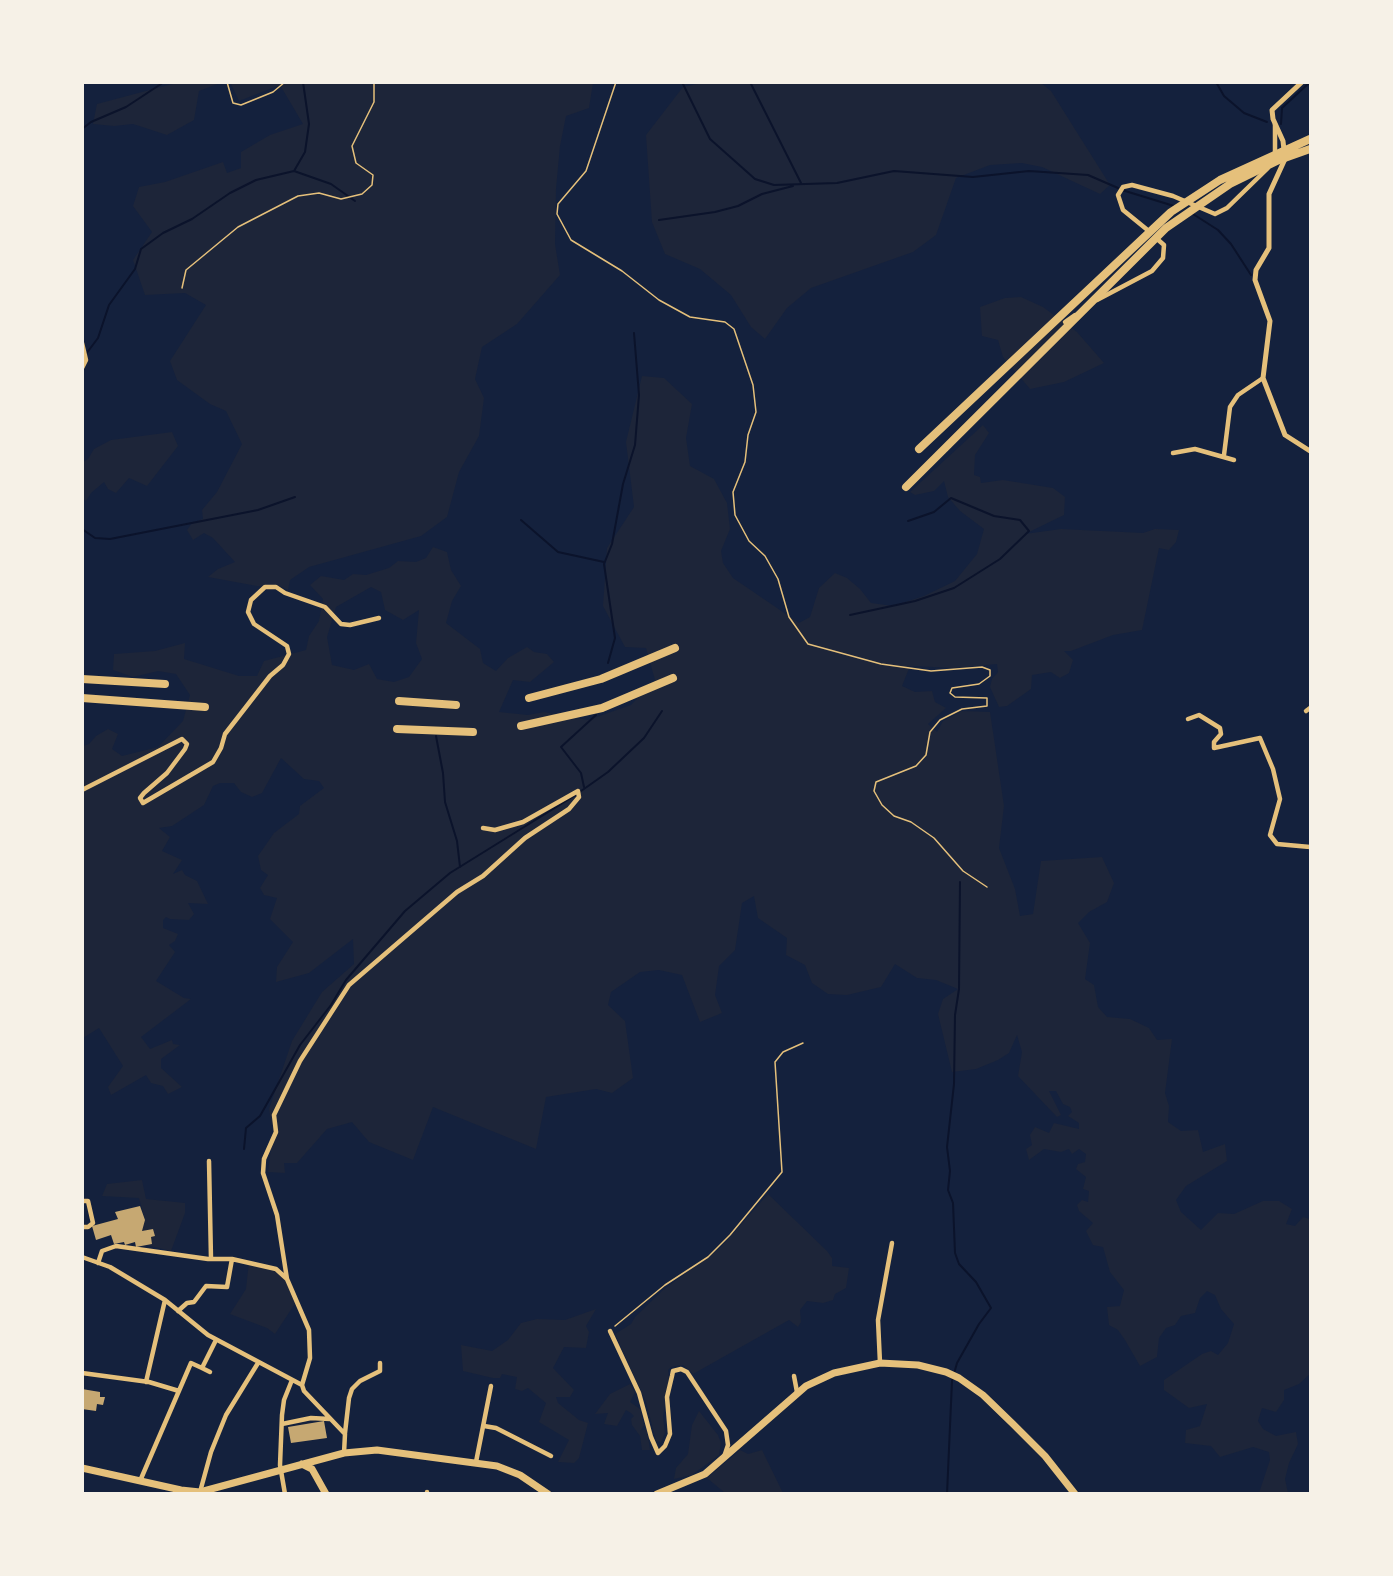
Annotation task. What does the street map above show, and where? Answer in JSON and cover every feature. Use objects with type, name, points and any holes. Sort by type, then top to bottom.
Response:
[{"type":"highway","points":[[919,449],[1171,212],[1220,180],[1266,157],[1311,139]]},
{"type":"highway","points":[[906,487],[1166,228],[1230,184],[1279,160],[1311,149]]},
{"type":"highway","points":[[529,698],[601,679],[675,648]]},
{"type":"highway","points":[[521,726],[602,708],[673,678]]},
{"type":"highway","points":[[82,679],[165,684]]},
{"type":"highway","points":[[82,698],[205,707]]},
{"type":"highway","points":[[399,701],[456,705]]},
{"type":"highway","points":[[397,729],[473,732]]},
{"type":"main road","points":[[657,1494],[705,1474],[797,1392],[834,1373],[880,1362],[918,1365],[952,1375],[983,1395],[1046,1456],[1075,1494]]},
{"type":"main road","points":[[82,1468],[200,1492],[344,1453],[376,1450],[476,1462],[508,1469],[548,1494]]},
{"type":"main road","points":[[302,1464],[312,1468],[326,1494]]},
{"type":"street","points":[[1302,82],[1272,110],[1283,141],[1285,159],[1269,194],[1269,248],[1256,270],[1256,288],[1270,321],[1264,351],[1263,378],[1285,435],[1311,451]]},
{"type":"street","points":[[1065,322],[1112,291],[1152,271],[1163,258],[1164,245],[1142,223],[1123,210],[1118,195],[1123,187],[1132,185],[1173,196],[1215,214],[1227,208],[1275,158],[1275,123]]},
{"type":"street","points":[[82,343],[86,360],[82,368]]},
{"type":"street","points":[[1224,455],[1230,407],[1238,395],[1263,378]]},
{"type":"street","points":[[1173,453],[1195,449],[1224,455],[1234,460]]},
{"type":"street","points":[[82,790],[182,739],[187,744],[185,749],[167,773],[140,798],[143,802],[213,762],[221,748],[225,734],[289,654],[287,646],[254,624],[248,612],[251,600],[265,587],[276,587],[285,593],[326,607],[341,624],[350,625],[378,618]]},
{"type":"street","points":[[1188,719],[1199,715],[1220,728],[1221,734],[1214,742],[1214,748],[1260,738],[1273,769],[1280,799],[1270,836],[1277,844],[1311,848]]},
{"type":"street","points":[[345,1434],[304,1391],[302,1385],[310,1358],[309,1330],[286,1279],[277,1215],[264,1166],[276,1132],[274,1115],[300,1061],[349,985],[457,891],[483,876],[502,856],[569,809],[578,794],[523,822],[495,831],[483,828]]},
{"type":"street","points":[[209,1161],[211,1259]]},
{"type":"street","points":[[82,1201],[88,1201],[93,1223],[88,1227],[82,1227]]},
{"type":"street","points":[[880,1362],[878,1320],[892,1243]]},
{"type":"street","points":[[98,1263],[102,1251],[108,1246],[211,1259],[232,1259],[276,1269],[286,1279]]},
{"type":"street","points":[[82,1257],[110,1267],[165,1300],[216,1340],[302,1385]]},
{"type":"street","points":[[178,1311],[187,1303],[194,1302],[206,1286],[227,1287],[232,1259]]},
{"type":"street","points":[[144,1381],[165,1300]]},
{"type":"street","points":[[610,1331],[639,1393],[651,1437],[658,1453],[666,1446],[670,1434],[667,1397],[673,1371],[681,1369],[691,1377],[726,1431],[728,1445],[723,1460]]},
{"type":"street","points":[[202,1368],[216,1340]]},
{"type":"street","points":[[140,1481],[191,1363],[210,1372]]},
{"type":"street","points":[[200,1492],[211,1452],[226,1415],[258,1363]]},
{"type":"street","points":[[344,1453],[349,1398],[352,1389],[360,1381],[380,1371],[380,1363]]},
{"type":"street","points":[[82,1373],[144,1381],[179,1391]]},
{"type":"street","points":[[794,1376],[797,1392]]},
{"type":"street","points":[[285,1494],[281,1470],[282,1424],[284,1400],[292,1380]]},
{"type":"street","points":[[476,1462],[491,1386]]},
{"type":"street","points":[[282,1424],[311,1418],[331,1419]]},
{"type":"street","points":[[484,1426],[496,1428],[551,1456]]},
{"type":"path","points":[[227,82],[233,103],[241,105],[273,92],[285,82]]},
{"type":"path","points":[[182,288],[186,270],[238,227],[298,196],[319,193],[341,199],[362,194],[372,185],[373,175],[356,163],[352,146],[374,102],[374,82]]},
{"type":"path","points":[[616,82],[586,171],[558,204],[557,214],[572,240],[622,271],[659,300],[690,317],[725,322],[734,329],[753,386],[756,412],[748,435],[745,462],[733,492],[735,515],[749,541],[765,556],[778,579],[789,617],[808,644],[851,657],[931,671],[982,667],[990,670],[990,676],[979,684],[952,688],[950,693],[955,697],[987,698],[987,706],[962,709],[940,720],[930,732],[926,755],[907,771],[876,782],[874,791],[882,805],[894,816],[911,822],[934,838],[963,871],[987,887]]},
{"type":"path","points":[[610,1331],[665,1285],[708,1257],[782,1172],[775,1062],[783,1052],[803,1043]]},
{"type":"shaded area","points":[[176,83],[220,83],[199,91],[194,120],[167,135],[133,124],[114,126],[93,124],[97,104]]},
{"type":"shaded area","points":[[222,83],[593,83],[589,108],[566,116],[560,146],[556,189],[555,244],[560,275],[517,324],[482,347],[475,379],[484,398],[479,436],[459,472],[447,517],[421,536],[309,567],[290,580],[288,590],[279,586],[257,586],[208,577],[218,569],[235,562],[213,538],[204,533],[193,540],[187,530],[192,523],[203,519],[202,510],[217,492],[242,444],[226,411],[210,404],[177,380],[170,361],[206,305],[185,293],[145,295],[133,260],[152,232],[133,206],[139,187],[165,182],[223,162],[227,173],[241,168],[241,152],[270,135],[303,124],[280,85],[239,101],[231,84]]},
{"type":"shaded area","points":[[702,83],[1041,83],[1051,91],[1110,185],[1100,194],[1042,167],[1022,163],[990,165],[956,178],[936,235],[913,252],[811,288],[787,308],[765,339],[751,327],[731,295],[700,269],[665,254],[652,222],[646,135],[683,87]]},
{"type":"shaded area","points":[[1021,297],[1043,307],[1077,332],[1104,363],[1064,382],[1030,389],[1003,357],[998,340],[982,336],[980,307],[1005,298]]},
{"type":"shaded area","points":[[642,376],[664,378],[692,404],[686,438],[690,466],[714,479],[727,503],[730,529],[721,551],[723,563],[733,578],[799,623],[810,617],[819,588],[835,573],[847,578],[871,603],[893,606],[924,596],[955,581],[977,554],[984,529],[960,511],[948,497],[944,481],[934,491],[915,495],[910,492],[983,425],[989,433],[975,455],[974,475],[980,477],[981,483],[1003,480],[1053,488],[1065,497],[1064,515],[1025,534],[1061,529],[1143,533],[1155,529],[1179,530],[1176,542],[1169,550],[1159,548],[1142,630],[1113,635],[1071,651],[1064,651],[1073,660],[1069,673],[1060,678],[1051,672],[1032,675],[1031,689],[1007,706],[999,707],[990,687],[992,679],[998,672],[997,664],[955,668],[910,666],[902,686],[915,692],[932,691],[935,702],[946,708],[928,724],[937,732],[943,721],[962,711],[990,712],[1004,806],[999,848],[1015,889],[1020,916],[1033,914],[1041,861],[1102,857],[1114,883],[1107,902],[1089,912],[1078,923],[1090,943],[1085,979],[1094,985],[1098,1007],[1107,1017],[1130,1019],[1149,1028],[1157,1040],[1172,1039],[1165,1093],[1169,1106],[1168,1122],[1181,1131],[1198,1130],[1203,1152],[1225,1144],[1227,1161],[1186,1186],[1176,1200],[1181,1212],[1201,1230],[1218,1213],[1234,1214],[1263,1201],[1279,1201],[1292,1209],[1286,1224],[1295,1226],[1303,1217],[1310,1219],[1310,1374],[1299,1384],[1284,1390],[1284,1400],[1276,1412],[1262,1408],[1258,1421],[1263,1429],[1276,1436],[1296,1432],[1298,1444],[1289,1463],[1285,1479],[1288,1493],[1259,1493],[1270,1460],[1269,1452],[1253,1447],[1220,1457],[1211,1446],[1185,1443],[1186,1430],[1200,1426],[1207,1404],[1189,1408],[1164,1390],[1164,1380],[1202,1354],[1211,1351],[1218,1355],[1228,1343],[1234,1324],[1221,1309],[1215,1295],[1207,1291],[1200,1298],[1195,1313],[1181,1316],[1175,1325],[1166,1328],[1159,1338],[1157,1357],[1140,1366],[1118,1330],[1109,1325],[1107,1307],[1120,1306],[1124,1290],[1110,1272],[1103,1247],[1093,1245],[1086,1231],[1093,1223],[1079,1211],[1077,1205],[1082,1200],[1088,1202],[1089,1191],[1083,1189],[1086,1177],[1076,1169],[1078,1164],[1085,1162],[1086,1154],[1079,1149],[1072,1154],[1069,1149],[1061,1152],[1044,1149],[1029,1160],[1026,1149],[1032,1145],[1030,1135],[1035,1127],[1049,1133],[1054,1123],[1079,1129],[1079,1123],[1068,1116],[1072,1112],[1070,1107],[1063,1104],[1056,1091],[1049,1091],[1061,1115],[1057,1117],[1018,1076],[1022,1052],[1017,1035],[1009,1053],[998,1060],[976,1069],[952,1072],[938,1014],[943,999],[958,989],[936,980],[917,978],[895,964],[881,987],[847,995],[828,994],[812,983],[805,965],[786,955],[787,938],[758,918],[754,896],[742,903],[735,950],[719,966],[715,995],[722,1013],[700,1022],[682,975],[659,970],[640,972],[611,992],[608,1005],[625,1021],[633,1078],[612,1093],[596,1089],[546,1097],[536,1149],[433,1107],[413,1160],[369,1142],[352,1122],[327,1129],[297,1163],[284,1163],[285,1173],[268,1172],[273,1132],[269,1109],[292,1041],[322,992],[354,964],[353,939],[309,973],[276,982],[277,967],[293,942],[270,919],[277,898],[264,895],[260,888],[268,875],[261,870],[258,856],[274,833],[299,814],[300,806],[324,788],[319,781],[304,779],[281,758],[262,793],[252,797],[241,792],[234,783],[220,783],[213,786],[204,805],[172,826],[159,828],[170,837],[162,851],[182,860],[173,874],[182,870],[185,875],[197,881],[208,904],[188,903],[194,914],[189,920],[166,917],[163,920],[163,928],[178,934],[175,941],[169,945],[175,952],[156,981],[184,998],[191,999],[141,1037],[150,1049],[172,1040],[173,1044],[180,1045],[161,1059],[161,1068],[182,1087],[168,1094],[163,1086],[151,1083],[146,1075],[111,1095],[108,1087],[123,1066],[99,1028],[83,1038],[83,746],[108,729],[118,734],[112,749],[122,756],[158,747],[183,721],[190,695],[176,674],[158,671],[133,677],[113,670],[114,654],[155,651],[185,643],[184,659],[239,676],[257,676],[264,661],[306,650],[309,636],[319,621],[323,599],[310,585],[321,576],[344,580],[353,574],[366,575],[389,568],[398,561],[416,562],[426,558],[433,547],[447,552],[451,570],[461,586],[452,601],[446,623],[480,649],[483,663],[496,671],[508,658],[527,647],[534,652],[547,654],[554,662],[530,682],[513,680],[499,712],[528,715],[544,712],[588,720],[631,705],[655,680],[646,648],[625,647],[603,606],[607,548],[634,507],[626,442]],"holes":[[[371,587],[381,592],[385,610],[403,620],[419,610],[416,643],[422,659],[409,677],[394,682],[377,679],[369,664],[354,670],[332,665],[327,637],[336,607]]]},
{"type":"shaded area","points":[[172,432],[178,446],[147,486],[129,478],[116,493],[108,489],[104,482],[91,493],[86,501],[83,499],[83,462],[88,459],[94,449],[111,440]]},
{"type":"shaded area","points":[[142,1180],[146,1199],[185,1203],[185,1213],[171,1251],[146,1245],[152,1244],[151,1237],[155,1236],[153,1229],[142,1231],[145,1220],[139,1198],[102,1196],[107,1184]]},
{"type":"shaded area","points":[[768,1194],[827,1251],[832,1258],[832,1266],[849,1268],[846,1288],[835,1294],[833,1300],[823,1303],[807,1301],[800,1310],[801,1322],[798,1327],[789,1320],[693,1374],[683,1365],[671,1367],[668,1370],[669,1379],[663,1416],[665,1433],[661,1442],[656,1441],[646,1402],[615,1334],[631,1324],[635,1317],[663,1290],[720,1248]]},
{"type":"shaded area","points":[[249,1261],[276,1269],[287,1279],[296,1302],[275,1334],[267,1328],[230,1314],[246,1289]]},
{"type":"shaded area","points":[[596,1309],[586,1326],[589,1332],[586,1348],[564,1347],[553,1368],[574,1390],[570,1397],[556,1397],[558,1403],[579,1420],[588,1423],[579,1458],[574,1463],[558,1462],[569,1440],[539,1422],[546,1403],[528,1388],[522,1391],[515,1389],[517,1377],[502,1374],[500,1378],[493,1378],[463,1371],[461,1345],[492,1351],[508,1340],[521,1323],[537,1319],[565,1320]]},
{"type":"shaded area","points":[[630,1384],[635,1392],[630,1402],[640,1409],[644,1425],[641,1430],[647,1430],[650,1450],[642,1450],[640,1436],[632,1425],[631,1419],[634,1416],[631,1413],[626,1410],[617,1426],[604,1424],[608,1413],[595,1414],[610,1394]]},
{"type":"shaded area","points":[[699,1411],[718,1435],[721,1443],[719,1455],[692,1475],[674,1479],[676,1468],[688,1454],[692,1425]]},
{"type":"shaded area","points":[[740,1450],[748,1454],[762,1450],[783,1493],[725,1493],[707,1478]]},
{"type":"building","points":[[140,1206],[145,1220],[142,1231],[153,1229],[155,1236],[151,1237],[152,1244],[136,1247],[135,1242],[125,1245],[124,1242],[114,1244],[111,1235],[96,1240],[92,1226],[118,1219],[115,1212]]},
{"type":"building","points":[[82,1389],[100,1392],[100,1397],[105,1397],[103,1405],[97,1404],[96,1411],[82,1409]]},
{"type":"building","points":[[324,1421],[327,1438],[291,1443],[288,1427]]},
{"type":"waterway","points":[[82,129],[91,122],[126,107],[164,82]]},
{"type":"waterway","points":[[294,171],[305,152],[309,124],[303,82]]},
{"type":"waterway","points":[[682,82],[710,139],[755,179],[774,185],[837,183],[894,171],[973,177],[1029,171],[1088,175],[1118,188]]},
{"type":"waterway","points":[[750,82],[801,183]]},
{"type":"waterway","points":[[1216,82],[1224,96],[1244,113],[1267,122]]},
{"type":"waterway","points":[[1281,124],[1282,108],[1310,82]]},
{"type":"waterway","points":[[86,354],[98,338],[109,305],[135,269],[141,249],[163,233],[192,219],[230,193],[256,180],[294,171],[331,184],[355,201]]},
{"type":"waterway","points":[[659,220],[715,212],[738,206],[762,194],[793,186]]},
{"type":"waterway","points":[[1122,190],[1174,206]]},
{"type":"waterway","points":[[1193,214],[1218,230],[1231,244],[1251,275]]},
{"type":"waterway","points":[[608,663],[615,638],[604,564],[612,544],[623,484],[635,445],[639,395],[634,333]]},
{"type":"waterway","points":[[82,529],[95,538],[110,539],[258,510],[295,497]]},
{"type":"waterway","points":[[850,615],[915,601],[954,588],[1000,559],[1029,531],[1020,520],[994,516],[951,498],[934,512],[908,521]]},
{"type":"waterway","points":[[521,520],[558,552],[604,562]]},
{"type":"waterway","points":[[244,1149],[246,1128],[260,1116],[300,1045],[331,1005],[346,980],[405,911],[450,873],[574,796],[608,772],[644,738],[662,711]]},
{"type":"waterway","points":[[584,787],[581,773],[561,747],[596,715]]},
{"type":"waterway","points":[[436,736],[443,773],[445,802],[457,841],[460,867]]},
{"type":"waterway","points":[[947,1494],[952,1381],[957,1363],[991,1308],[976,1282],[959,1264],[955,1253],[953,1203],[948,1190],[950,1171],[947,1147],[954,1084],[955,1015],[959,989],[960,882]]}]
